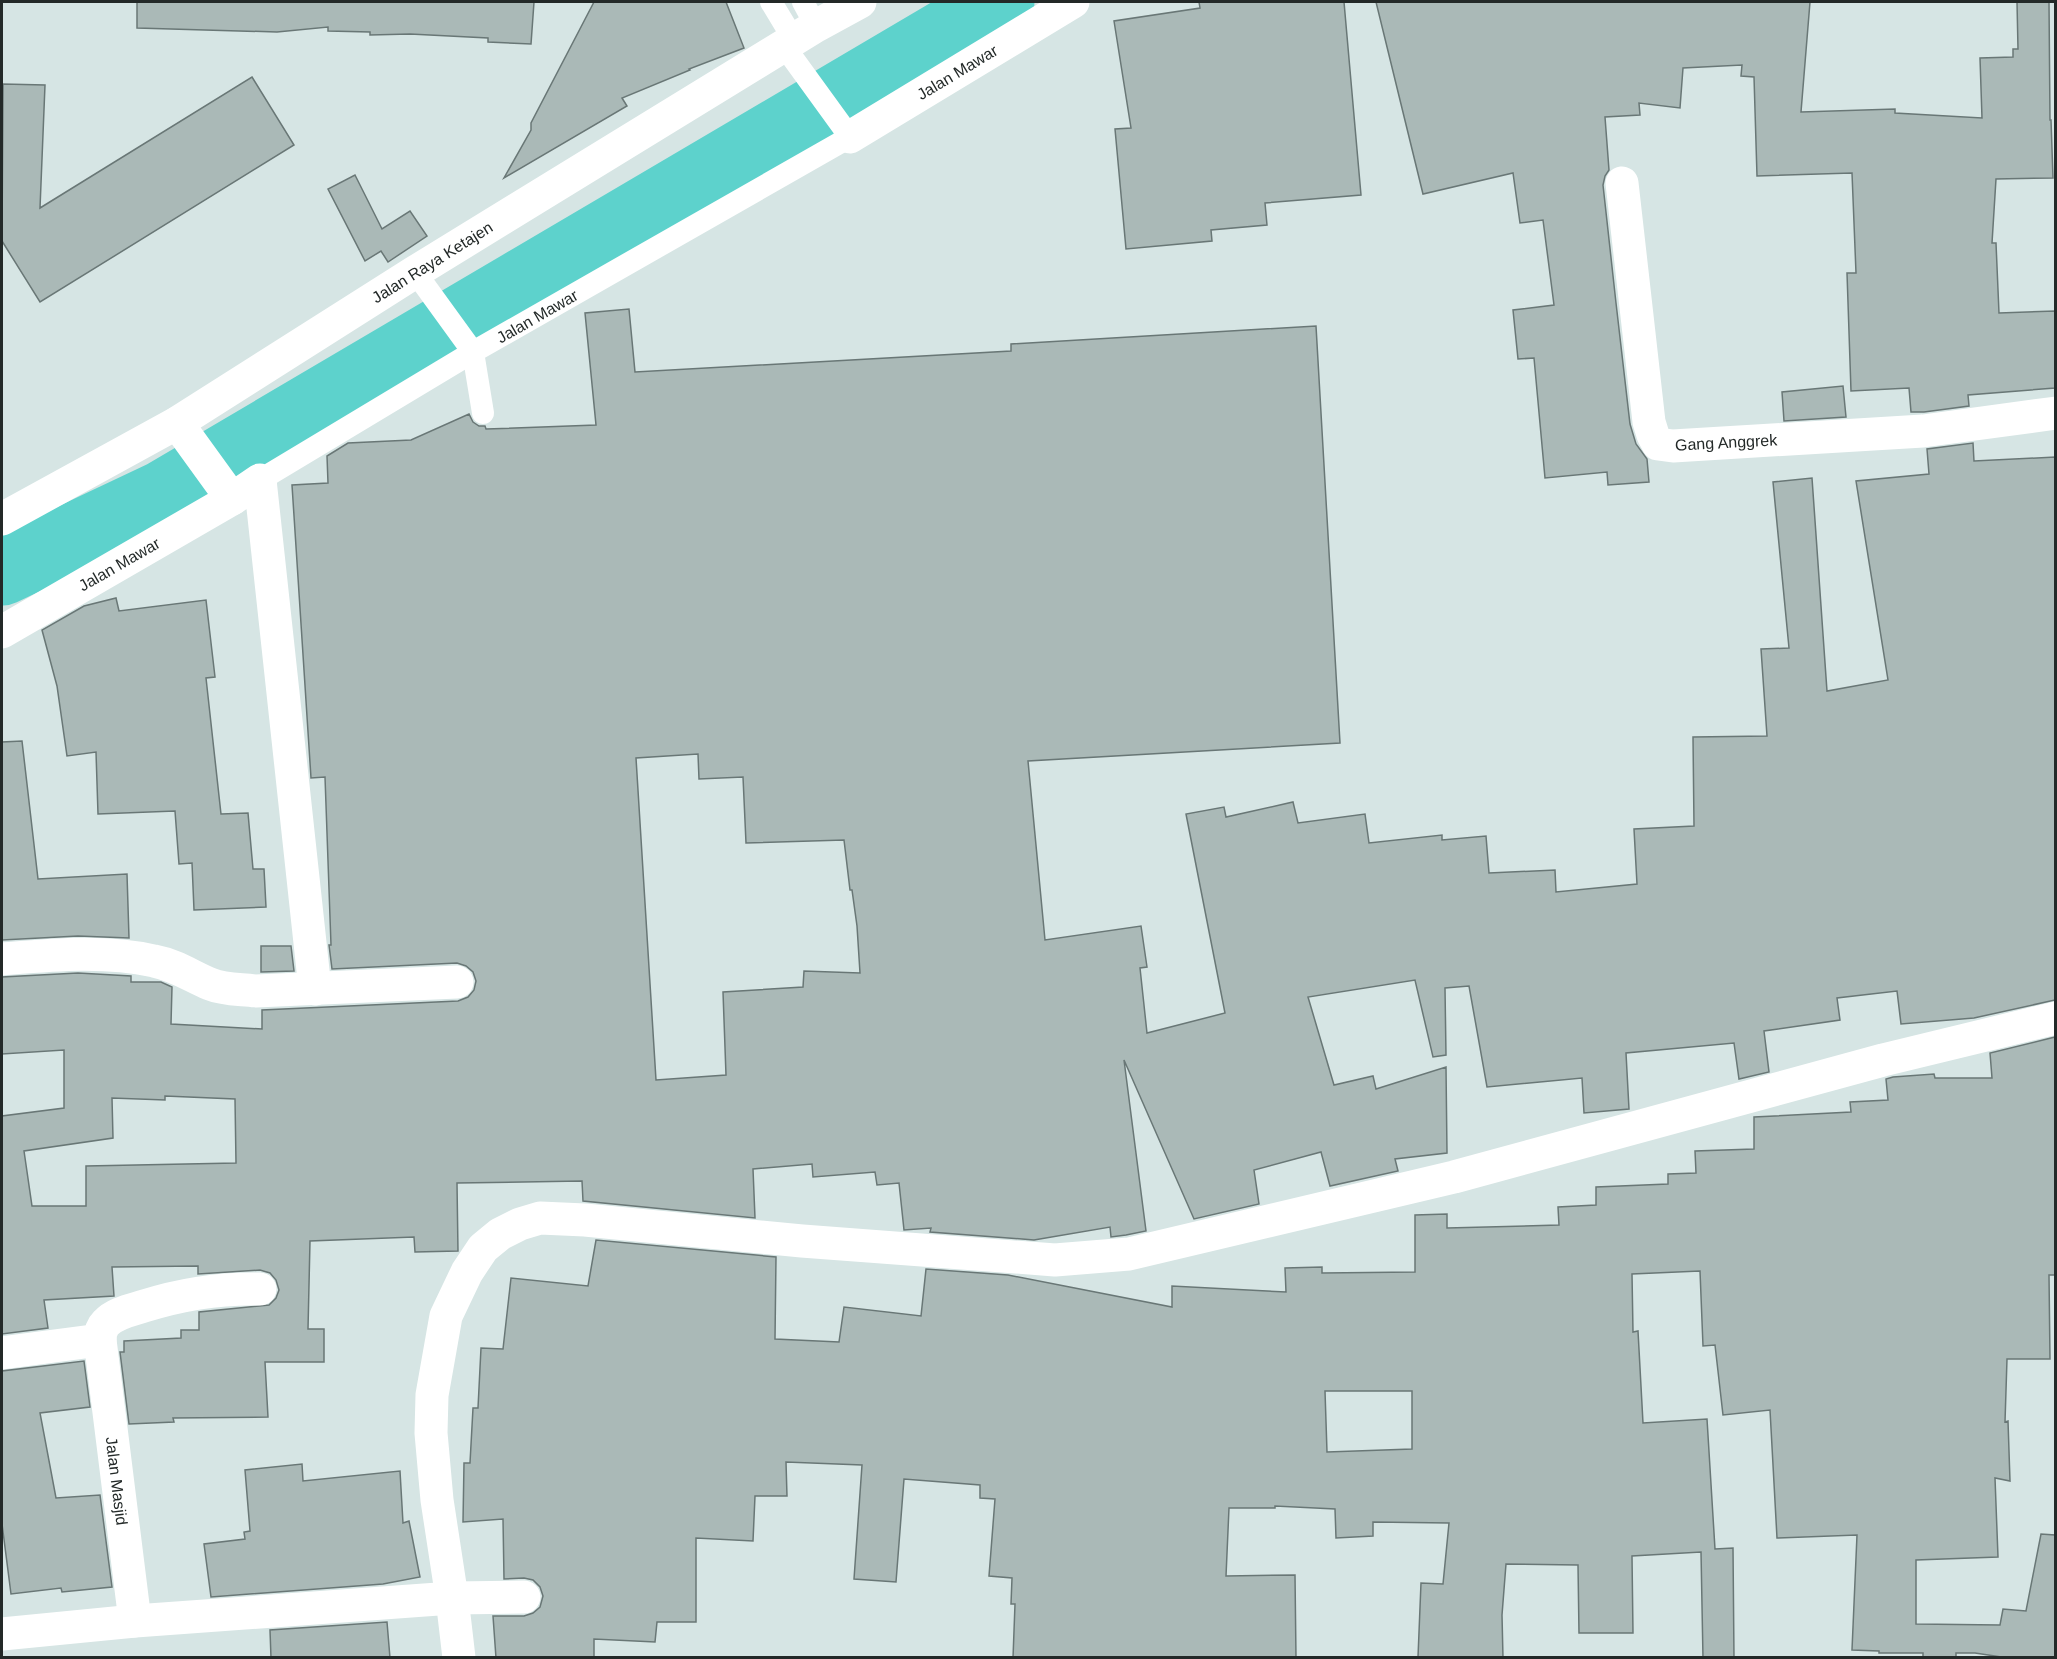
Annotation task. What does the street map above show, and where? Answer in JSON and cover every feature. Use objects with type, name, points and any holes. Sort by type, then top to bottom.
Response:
[{"type":"street","name":"Jalan Raya Ketajen","points":[[2,519],[185,434],[424,284],[799,28],[860,2]]},
{"type":"street","name":"Jalan Mawar","points":[[844,131],[1073,2]]},
{"type":"street","name":"Gang Anggrek","points":[[1622,183],[1649,422],[1658,444],[1673,446],[1923,431],[2055,413]]},
{"type":"street","points":[[185,434],[226,491]]},
{"type":"street","name":"Jalan Mawar","points":[[2,632],[226,491],[260,480]]},
{"type":"street","points":[[260,480],[315,989]]},
{"type":"street","points":[[2,959],[68,954],[133,957],[174,967],[210,984],[256,991],[457,982]]},
{"type":"street","points":[[459,1658],[437,1500],[431,1433],[432,1395],[446,1316],[467,1272],[483,1248],[500,1234],[520,1224],[540,1218],[585,1220],[1055,1260],[1129,1254],[1454,1177],[1883,1060],[2055,1018]]},
{"type":"street","points":[[2,1353],[99,1340],[101,1330],[117,1314],[182,1295],[232,1288],[260,1289]]},
{"type":"street","name":"Jalan Masjid","points":[[99,1340],[135,1621]]},
{"type":"street","points":[[2,1634],[135,1621],[452,1598],[524,1597]]},
{"type":"lane","points":[[771,2],[799,28],[806,77],[844,131]]},
{"type":"lane","name":"Jalan Mawar","points":[[260,480],[469,346],[844,131]]},
{"type":"lane","points":[[424,284],[469,346],[483,413]]},
{"type":"building","points":[[137,2],[534,2],[531,44],[488,42],[488,38],[410,34],[370,35],[370,32],[328,31],[328,27],[277,32],[137,28]]},
{"type":"building","points":[[594,2],[726,2],[744,48],[622,98],[627,106],[504,178],[531,130],[531,123]]},
{"type":"building","points":[[1199,2],[1344,2],[1361,195],[1265,203],[1267,225],[1211,230],[1212,241],[1126,249],[1115,129],[1131,128],[1114,21],[1200,8]]},
{"type":"building","points":[[1376,2],[1810,2],[1801,112],[1895,109],[1895,113],[1982,118],[1980,58],[2013,57],[2013,49],[2018,49],[2017,2],[2049,2],[2053,178],[1996,179],[1992,243],[1996,243],[1999,313],[2055,311],[2055,388],[1968,395],[1969,406],[1924,412],[1911,412],[1909,388],[1851,391],[1847,273],[1856,273],[1852,173],[1757,176],[1754,77],[1741,76],[1742,65],[1683,68],[1680,108],[1639,103],[1640,115],[1605,117],[1609,170],[1603,185],[1630,424],[1636,444],[1647,459],[1649,482],[1608,485],[1607,472],[1545,478],[1534,358],[1518,359],[1513,310],[1554,305],[1543,220],[1520,223],[1513,173],[1423,194]]},
{"type":"building","points":[[252,77],[294,145],[40,302],[2,241],[3,84],[45,85],[40,208]]},
{"type":"building","points":[[355,175],[382,229],[410,211],[427,236],[388,262],[381,251],[365,261],[328,189]]},
{"type":"building","points":[[629,309],[635,372],[1011,351],[1011,344],[1316,326],[1340,743],[1028,761],[1045,940],[1141,926],[1147,967],[1140,968],[1147,1033],[1225,1013],[1186,814],[1224,807],[1226,817],[1293,802],[1298,823],[1365,814],[1369,843],[1442,835],[1442,840],[1486,836],[1489,873],[1555,870],[1556,892],[1637,884],[1634,829],[1694,826],[1693,737],[1767,736],[1761,649],[1789,648],[1773,482],[1812,478],[1827,691],[1888,680],[1856,481],[1929,474],[1927,449],[1973,443],[1974,461],[2055,457],[2055,1000],[1974,1018],[1901,1024],[1897,991],[1837,998],[1840,1020],[1764,1031],[1769,1072],[1739,1079],[1734,1043],[1626,1053],[1629,1109],[1584,1113],[1582,1078],[1487,1087],[1469,986],[1445,988],[1446,1055],[1433,1057],[1415,980],[1308,997],[1334,1085],[1373,1076],[1376,1089],[1446,1067],[1447,1153],[1395,1159],[1398,1171],[1330,1186],[1321,1152],[1254,1170],[1259,1204],[1194,1219],[1124,1060],[1146,1231],[1111,1237],[1110,1227],[1034,1240],[930,1232],[931,1228],[904,1230],[899,1183],[877,1185],[875,1172],[813,1177],[812,1164],[753,1169],[755,1218],[583,1201],[582,1181],[457,1183],[458,1251],[415,1252],[414,1237],[310,1241],[308,1329],[324,1329],[324,1362],[265,1362],[268,1417],[173,1418],[174,1422],[129,1424],[120,1352],[124,1352],[124,1341],[181,1338],[181,1330],[199,1330],[199,1312],[269,1305],[276,1298],[279,1290],[276,1280],[270,1273],[260,1270],[198,1274],[198,1266],[112,1267],[114,1296],[44,1300],[48,1328],[2,1334],[2,1116],[64,1108],[64,1050],[2,1054],[2,977],[78,973],[131,976],[131,982],[161,982],[172,987],[171,1024],[262,1029],[262,1010],[458,1001],[468,997],[474,990],[476,981],[473,972],[457,963],[332,969],[329,945],[331,945],[325,777],[311,778],[292,485],[328,483],[327,456],[348,443],[411,440],[469,414],[473,422],[479,426],[485,426],[486,429],[596,425],[585,313]],"holes":[[[698,754],[699,779],[743,777],[746,843],[844,840],[857,926],[860,973],[804,971],[803,987],[723,992],[726,1075],[656,1080],[636,758]],[[165,1096],[235,1099],[236,1163],[86,1166],[86,1206],[32,1206],[24,1151],[113,1138],[112,1098],[165,1100]]]},
{"type":"building","points":[[1843,386],[1846,417],[1784,421],[1782,392]]},
{"type":"building","points":[[116,598],[119,611],[206,600],[215,677],[206,678],[221,814],[248,813],[253,869],[264,869],[266,907],[194,910],[192,863],[179,864],[175,811],[98,814],[96,752],[67,756],[57,686],[42,630],[84,606]]},
{"type":"building","points":[[22,741],[38,879],[127,874],[129,938],[78,936],[2,940],[2,742]]},
{"type":"building","points":[[261,946],[291,946],[294,971],[261,972]]},
{"type":"building","points":[[2055,1037],[2055,1275],[2049,1275],[2050,1359],[2007,1359],[2005,1422],[2008,1421],[2010,1481],[1995,1478],[1998,1557],[1916,1560],[1916,1624],[2000,1625],[2003,1609],[2026,1611],[2041,1534],[2055,1535],[2055,1658],[2008,1658],[1975,1653],[1956,1653],[1956,1658],[1923,1658],[1923,1653],[1879,1653],[1879,1651],[1852,1650],[1857,1535],[1777,1538],[1770,1410],[1723,1415],[1715,1345],[1703,1346],[1700,1271],[1632,1274],[1633,1332],[1638,1331],[1643,1423],[1707,1419],[1715,1549],[1733,1548],[1734,1658],[1703,1658],[1701,1552],[1632,1556],[1633,1633],[1579,1633],[1578,1565],[1506,1564],[1502,1615],[1503,1658],[1418,1657],[1421,1583],[1443,1584],[1449,1523],[1373,1522],[1373,1536],[1336,1538],[1335,1509],[1275,1506],[1275,1508],[1229,1508],[1226,1576],[1295,1575],[1296,1658],[1013,1658],[1015,1604],[1011,1604],[1012,1578],[989,1576],[995,1499],[980,1498],[980,1485],[904,1479],[896,1582],[854,1579],[862,1465],[786,1462],[787,1496],[755,1496],[753,1541],[696,1538],[696,1622],[657,1622],[655,1642],[594,1639],[594,1658],[496,1658],[493,1616],[524,1616],[533,1613],[540,1607],[543,1596],[540,1587],[533,1580],[504,1579],[503,1519],[463,1522],[464,1463],[470,1463],[473,1408],[478,1408],[481,1348],[503,1349],[511,1278],[588,1286],[596,1240],[776,1257],[775,1339],[839,1342],[844,1307],[921,1316],[926,1269],[1008,1275],[1172,1307],[1172,1286],[1286,1292],[1285,1268],[1322,1267],[1322,1273],[1415,1272],[1415,1215],[1447,1214],[1447,1228],[1559,1225],[1558,1207],[1596,1205],[1596,1187],[1668,1184],[1668,1174],[1696,1173],[1695,1151],[1754,1149],[1754,1117],[1851,1112],[1850,1102],[1888,1100],[1886,1079],[1893,1077],[1934,1074],[1935,1078],[1992,1078],[1990,1053]],"holes":[[[1325,1391],[1412,1391],[1412,1449],[1327,1452]]]},
{"type":"building","points":[[84,1361],[90,1407],[40,1413],[56,1498],[100,1495],[112,1587],[62,1592],[61,1588],[11,1594],[2,1524],[2,1371]]},
{"type":"building","points":[[302,1464],[303,1481],[400,1471],[403,1523],[409,1521],[420,1577],[383,1584],[211,1597],[204,1544],[245,1539],[244,1532],[250,1531],[245,1470]]},
{"type":"building","points":[[387,1622],[390,1658],[271,1658],[270,1630]]},
{"type":"waterway","points":[[2,571],[163,495],[1000,2]]}]
